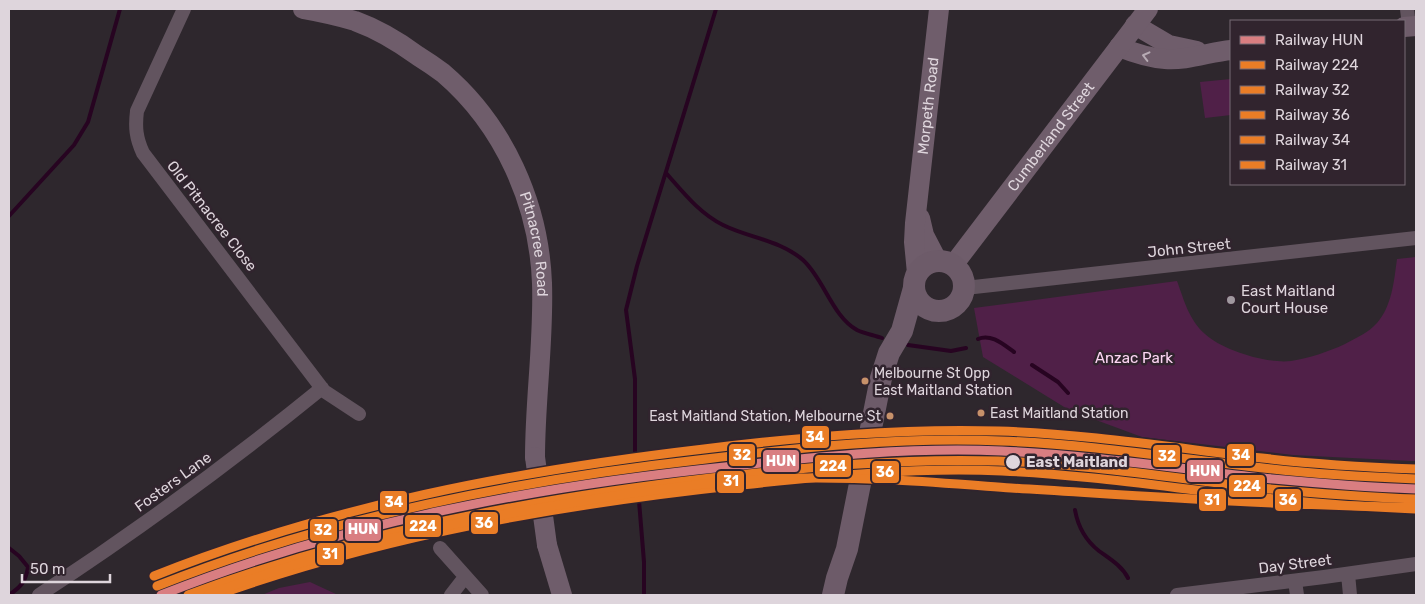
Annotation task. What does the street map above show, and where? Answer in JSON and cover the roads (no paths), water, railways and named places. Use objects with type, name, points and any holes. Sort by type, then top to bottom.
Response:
[{"type":"main road","name":"Pitnacree Road","points":[[303,9],[355,22],[401,43],[443,73],[480,111],[506,150],[525,190],[536,230],[542,282],[535,426],[540,501],[547,545],[562,595]]},
{"type":"main road","name":"Morpeth Road","points":[[915,281],[914,242],[939,9]]},
{"type":"main road","name":"Cumberland Street","points":[[945,262],[1148,9]]},
{"type":"main road","points":[[1136,25],[1169,45],[1192,51],[1208,52]]},
{"type":"main road","points":[[1119,47],[1151,58],[1165,59],[1178,59],[1208,52],[1230,50]]},
{"type":"main road","name":"Morpeth Road","points":[[918,204],[924,234],[945,262]]},
{"type":"main road","points":[[833,595],[846,549],[881,378],[889,353],[902,331],[915,281],[926,264],[945,262],[963,276],[965,288],[961,300],[957,304],[920,318],[902,331]]},
{"type":"main road","points":[[915,281],[917,299],[921,304],[932,310],[942,311]]},
{"type":"main road","points":[[846,549],[848,580],[846,595]]},
{"type":"street","name":"Old Pitnacree Close","points":[[184,9],[137,111],[135,126],[137,140],[142,153],[324,391],[359,414]]},
{"type":"street","name":"John Street","points":[[965,288],[1416,238]]},
{"type":"street","name":"Fosters Lane","points":[[39,595],[101,554],[225,464],[322,388]]},
{"type":"street","points":[[440,548],[482,595]]},
{"type":"street","name":"Day Street","points":[[1177,595],[1416,564]]},
{"type":"street","points":[[1348,574],[1350,595]]},
{"type":"street","points":[[451,595],[465,577]]},
{"type":"street","points":[[1295,581],[1297,595]]},
{"type":"waterway","points":[[9,216],[74,145],[88,122],[120,9]]},
{"type":"waterway","points":[[644,595],[644,562],[635,452],[635,379],[626,310],[637,266],[716,9]]},
{"type":"waterway","points":[[666,173],[692,202],[714,220],[794,253],[803,260],[817,277],[834,307],[848,324],[857,330],[882,338]]},
{"type":"waterway","points":[[978,339],[992,339],[1002,343],[1014,352]]},
{"type":"waterway","points":[[908,345],[951,351],[966,348]]},
{"type":"waterway","points":[[1032,365],[1058,382],[1068,393]]},
{"type":"waterway","points":[[1075,510],[1080,528],[1086,538],[1094,547],[1119,566],[1128,578]]},
{"type":"waterway","points":[[9,548],[28,567],[22,583],[9,595]]},
{"type":"railway","points":[[194,595],[246,576],[300,560],[466,520],[584,500],[703,486],[763,482],[882,481],[949,483],[1283,503],[1416,506]]},
{"type":"railway","points":[[218,595],[317,563]]},
{"type":"rail line","name":"34","points":[[154,576],[220,551],[288,530],[424,494],[564,468],[815,437],[888,432],[999,431],[1098,438],[1300,462],[1416,469]]},
{"type":"rail line","name":"32","points":[[157,586],[223,561],[291,540],[427,504],[566,478],[816,447],[927,440],[1001,441],[1099,448],[1301,472],[1416,479]]},
{"type":"rail line","name":"HUN","points":[[161,595],[230,569],[371,527],[515,496],[661,474],[834,456],[901,451],[1002,451],[1100,459],[1282,480],[1416,489]]},
{"type":"rail line","name":"224","points":[[188,595],[316,553],[446,521],[578,496],[644,486],[819,467],[890,462],[998,461],[1097,468],[1260,488],[1416,499]]},
{"type":"rail line","name":"36","points":[[217,595],[345,555],[410,539],[541,512],[674,493],[871,473],[937,470],[1034,473],[1297,501],[1415,509]]},
{"type":"rail line","name":"31","points":[[208,595],[300,563],[440,527],[610,497],[692,485],[747,480],[802,478],[881,479],[1214,500],[1416,507]]},
{"type":"place","name":"East Maitland Court House","points":[[1231,300]]},
{"type":"place","name":"Melbourne St Opp East Maitland Station","points":[[865,381]]},
{"type":"place","name":"East Maitland Station","points":[[981,413]]},
{"type":"place","name":"East Maitland Station, Melbourne St","points":[[890,416]]},
{"type":"place","name":"East Maitland","points":[[1013,462]]},
{"type":"park label","name":"Anzac Park","points":[[1134,358]]}]
